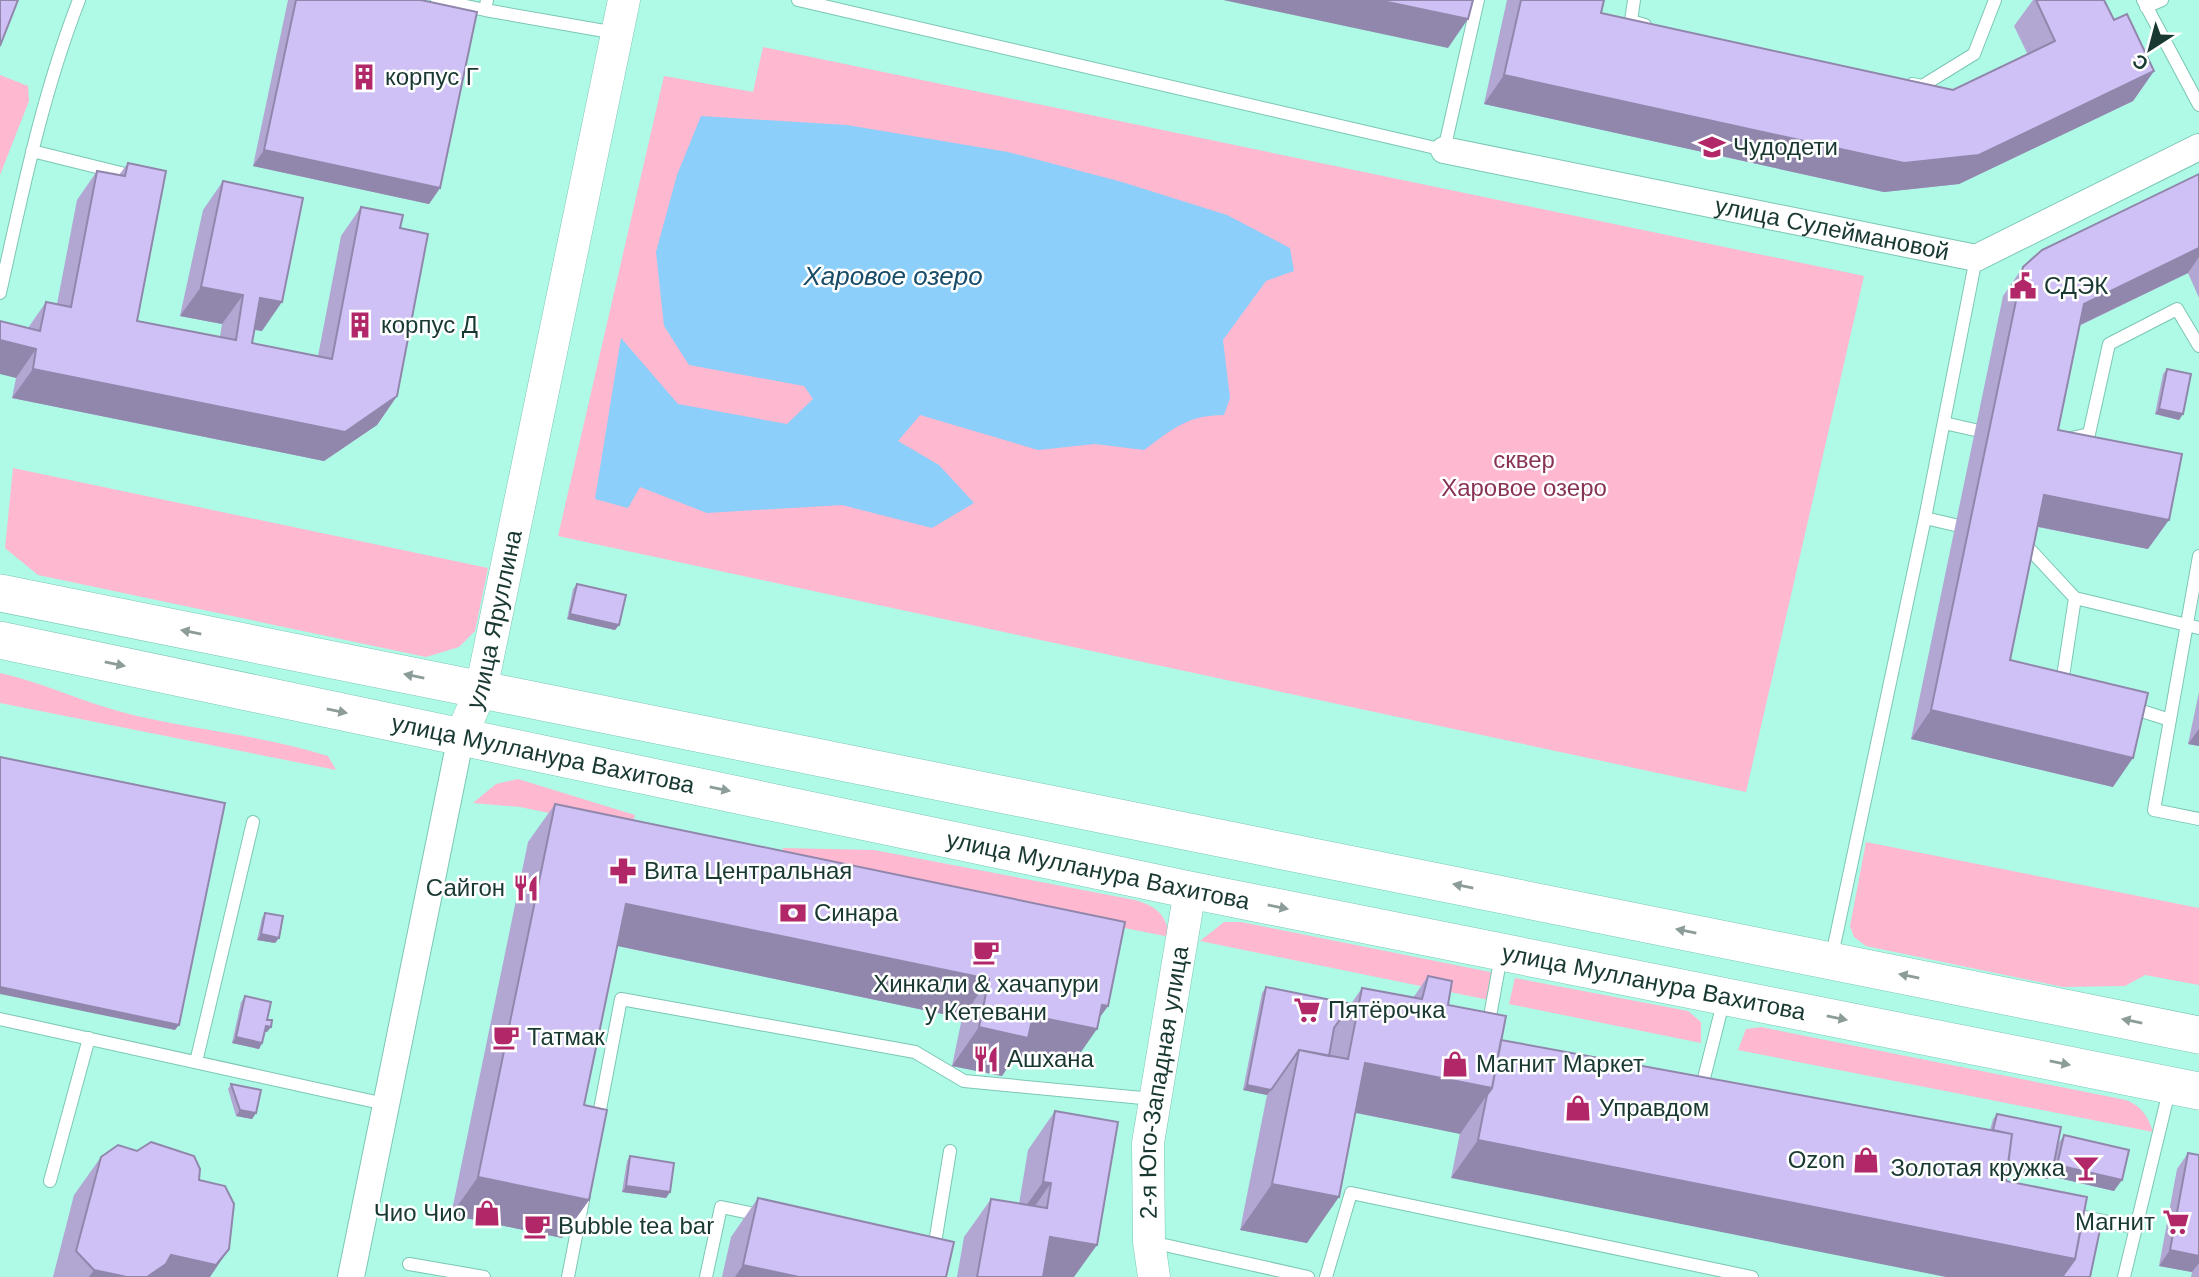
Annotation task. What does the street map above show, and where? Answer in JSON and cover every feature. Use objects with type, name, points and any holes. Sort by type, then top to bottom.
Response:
[{"type":"main road","name":"улица Мулланура Вахитова","points":[[0,593],[2199,1035]]},
{"type":"main road","name":"улица Мулланура Вахитова","points":[[0,640],[1190,890],[2185,1088]]},
{"type":"street","name":"улица Яруллина","points":[[351,1277],[461,736],[481,690],[624,0]]},
{"type":"street","name":"улица Сулеймановой","points":[[1444,150],[1976,258],[2199,147]]},
{"type":"street","name":"2-я Юго-Западная улица","points":[[1154,1277],[1149,1242],[1148,1143],[1190,890]]},
{"type":"lane","points":[[0,293],[32,151],[60,48],[79,0]]},
{"type":"lane","points":[[437,0],[486,5],[617,33]]},
{"type":"lane","points":[[798,0],[1444,150],[1478,0]]},
{"type":"lane","points":[[1634,0],[1631,21],[1657,27]]},
{"type":"lane","points":[[1896,80],[1922,86],[1974,54],[1994,0]]},
{"type":"lane","points":[[2162,0],[2144,4],[2199,105]]},
{"type":"lane","points":[[32,151],[152,180]]},
{"type":"lane","points":[[1830,960],[1926,518],[1976,258]]},
{"type":"lane","points":[[2052,442],[2089,433],[2109,344],[2176,309],[2199,346]]},
{"type":"lane","points":[[1944,423],[1975,430]]},
{"type":"lane","points":[[1926,518],[1955,525]]},
{"type":"lane","points":[[2020,539],[2075,598],[2193,627]]},
{"type":"lane","points":[[2199,556],[2193,627],[2170,720],[2154,810],[2199,820]]},
{"type":"lane","points":[[2074,687],[2062,683],[2075,598]]},
{"type":"lane","points":[[2122,704],[2170,720]]},
{"type":"lane","points":[[196,1062],[253,822]]},
{"type":"lane","points":[[1485,1039],[1502,952]]},
{"type":"lane","points":[[1701,1090],[1724,996]]},
{"type":"lane","points":[[593,1144],[621,999],[915,1052],[964,1081],[1154,1100]]},
{"type":"lane","points":[[0,1018],[385,1104]]},
{"type":"lane","points":[[50,1181],[89,1038]]},
{"type":"lane","points":[[2124,1277],[2136,1228],[2185,1088]]},
{"type":"lane","points":[[937,1263],[928,1248],[950,1151]]},
{"type":"lane","points":[[568,1277],[586,1184]]},
{"type":"lane","points":[[1326,1277],[1352,1193],[1752,1277]]},
{"type":"lane","points":[[706,1277],[721,1207],[775,1218]]},
{"type":"lane","points":[[2060,1211],[2136,1228]]},
{"type":"lane","points":[[1149,1242],[1308,1277]]},
{"type":"lane","points":[[409,1264],[484,1277]]},
{"type":"green space","name":"сквер Харовое озеро","points":[[763,47],[1864,276],[1746,792],[558,536],[664,76],[753,92]]},
{"type":"green space","points":[[0,75],[28,86],[29,101],[0,175]]},
{"type":"green space","points":[[13,468],[488,568],[475,631],[459,647],[426,657],[38,575],[5,548]]},
{"type":"green space","points":[[0,673],[118,711],[250,737],[328,756],[336,770],[0,703]]},
{"type":"green space","points":[[518,779],[635,815],[631,830],[520,807],[473,803],[496,784]]},
{"type":"green space","points":[[1866,842],[2199,908],[2199,985],[2145,975],[2125,986],[2063,987],[1866,946],[1854,937],[1850,926]]},
{"type":"green space","points":[[783,848],[874,850],[1135,900],[1159,912],[1166,922],[1170,937],[781,860]]},
{"type":"green space","points":[[1224,922],[1241,922],[1495,973],[1489,1000],[1200,941]]},
{"type":"green space","points":[[1515,978],[1688,1011],[1701,1022],[1701,1043],[1509,1004]]},
{"type":"green space","points":[[1761,1027],[2126,1100],[2143,1112],[2153,1132],[1738,1050],[1746,1029]]},
{"type":"water","name":"Харовое озеро","points":[[701,116],[847,125],[1008,152],[1122,182],[1227,215],[1290,248],[1294,271],[1266,281],[1223,340],[1230,398],[1224,415],[1190,421],[1144,450],[1095,444],[1038,450],[920,415],[898,441],[939,465],[974,503],[932,528],[842,505],[707,513],[640,487],[628,508],[595,499],[621,338],[678,404],[787,424],[813,399],[804,386],[689,365],[664,326],[656,252],[677,175]]},
{"type":"building","points":[[0,0],[18,0],[0,46]]},
{"type":"building","name":"корпус Г","points":[[296,0],[421,0],[477,12],[440,188],[264,150]]},
{"type":"building","points":[[1378,0],[1473,0],[1468,19]]},
{"type":"building","points":[[1521,0],[1604,0],[1601,13],[1953,90],[2055,41],[2036,0],[2104,0],[2114,20],[2127,14],[2154,71],[1979,155],[1904,163],[1504,75]]},
{"type":"building","name":"корпус Д","points":[[128,163],[166,171],[137,321],[236,340],[243,295],[201,287],[223,181],[303,198],[282,302],[260,298],[252,343],[332,359],[361,207],[403,215],[400,228],[428,234],[397,396],[345,432],[33,369],[36,349],[0,340],[0,321],[40,331],[46,302],[71,307],[97,171],[125,176]]},
{"type":"building","points":[[2199,174],[2199,248],[2084,304],[2058,430],[2182,454],[2169,520],[2044,495],[2010,660],[2148,693],[2133,758],[1931,710],[2023,267],[2042,250]]},
{"type":"building","points":[[2167,369],[2191,374],[2183,414],[2159,409]]},
{"type":"building","points":[[577,584],[626,595],[619,625],[570,614]]},
{"type":"building","points":[[0,757],[225,803],[179,1025],[0,987]]},
{"type":"building","points":[[555,804],[1125,922],[1108,1006],[1102,1005],[1097,1029],[1033,1016],[1028,1038],[979,1027],[989,979],[626,904],[584,1105],[607,1110],[589,1200],[478,1177]]},
{"type":"building","points":[[265,913],[283,916],[279,938],[261,934]]},
{"type":"building","points":[[1428,976],[1452,981],[1448,1005],[1506,1016],[1492,1088],[1365,1063],[1339,1197],[1272,1184],[1299,1050],[1348,1059],[1362,988],[1422,999]]},
{"type":"building","points":[[1266,987],[1351,1004],[1334,1028],[1329,1056],[1299,1050],[1271,1090],[1247,1085]]},
{"type":"building","points":[[245,996],[271,1002],[267,1020],[272,1020],[271,1027],[266,1026],[262,1043],[236,1037]]},
{"type":"building","points":[[1501,1040],[2012,1134],[2006,1181],[2087,1197],[2075,1259],[1478,1140]]},
{"type":"building","points":[[231,1084],[261,1090],[256,1113],[240,1110]]},
{"type":"building","points":[[1055,1111],[1118,1122],[1097,1245],[1050,1237],[1043,1277],[977,1277],[991,1199],[1047,1208],[1051,1183],[1043,1182]]},
{"type":"building","points":[[1997,1114],[2061,1127],[2052,1173],[2008,1164],[2012,1134],[1993,1130]]},
{"type":"building","points":[[2064,1135],[2129,1150],[2122,1180],[2057,1165]]},
{"type":"building","points":[[151,1142],[194,1156],[200,1169],[199,1180],[225,1186],[234,1204],[229,1249],[216,1265],[171,1255],[166,1264],[147,1277],[127,1277],[94,1270],[76,1251],[101,1157],[118,1145],[137,1151]]},
{"type":"building","points":[[2188,1153],[2199,1155],[2199,1256],[2170,1250]]},
{"type":"building","points":[[630,1156],[674,1163],[670,1192],[626,1186]]},
{"type":"building","points":[[758,1198],[954,1242],[946,1277],[799,1277],[743,1265]]},
{"type":"building","points":[[2082,1221],[2101,1225],[2090,1277],[2062,1277],[2075,1259]]},
{"type":"place","name":"корпус Г","points":[[364,77]]},
{"type":"place","name":"Чудодети","points":[[1712,147]]},
{"type":"place","name":"СДЭК","points":[[2023,286]]},
{"type":"place","name":"корпус Д","points":[[360,325]]},
{"type":"place","name":"Вита Центральная","points":[[623,871]]},
{"type":"place","name":"Сайгон","points":[[526,888]]},
{"type":"place","name":"Синара","points":[[793,913]]},
{"type":"place","name":"Хинкали & хачапури у Кетевани","points":[[986,952]]},
{"type":"place","name":"Пятёрочка","points":[[1307,1010]]},
{"type":"place","name":"Татмак","points":[[506,1037]]},
{"type":"place","name":"Ашхана","points":[[986,1059]]},
{"type":"place","name":"Магнит Маркет","points":[[1455,1064]]},
{"type":"place","name":"Управдом","points":[[1578,1108]]},
{"type":"place","name":"Ozon","points":[[1866,1160]]},
{"type":"place","name":"Золотая кружка","points":[[2086,1168]]},
{"type":"place","name":"Чио Чио","points":[[487,1213]]},
{"type":"place","name":"Магнит","points":[[2176,1222]]},
{"type":"place","name":"Bubble tea bar","points":[[537,1226]]}]
